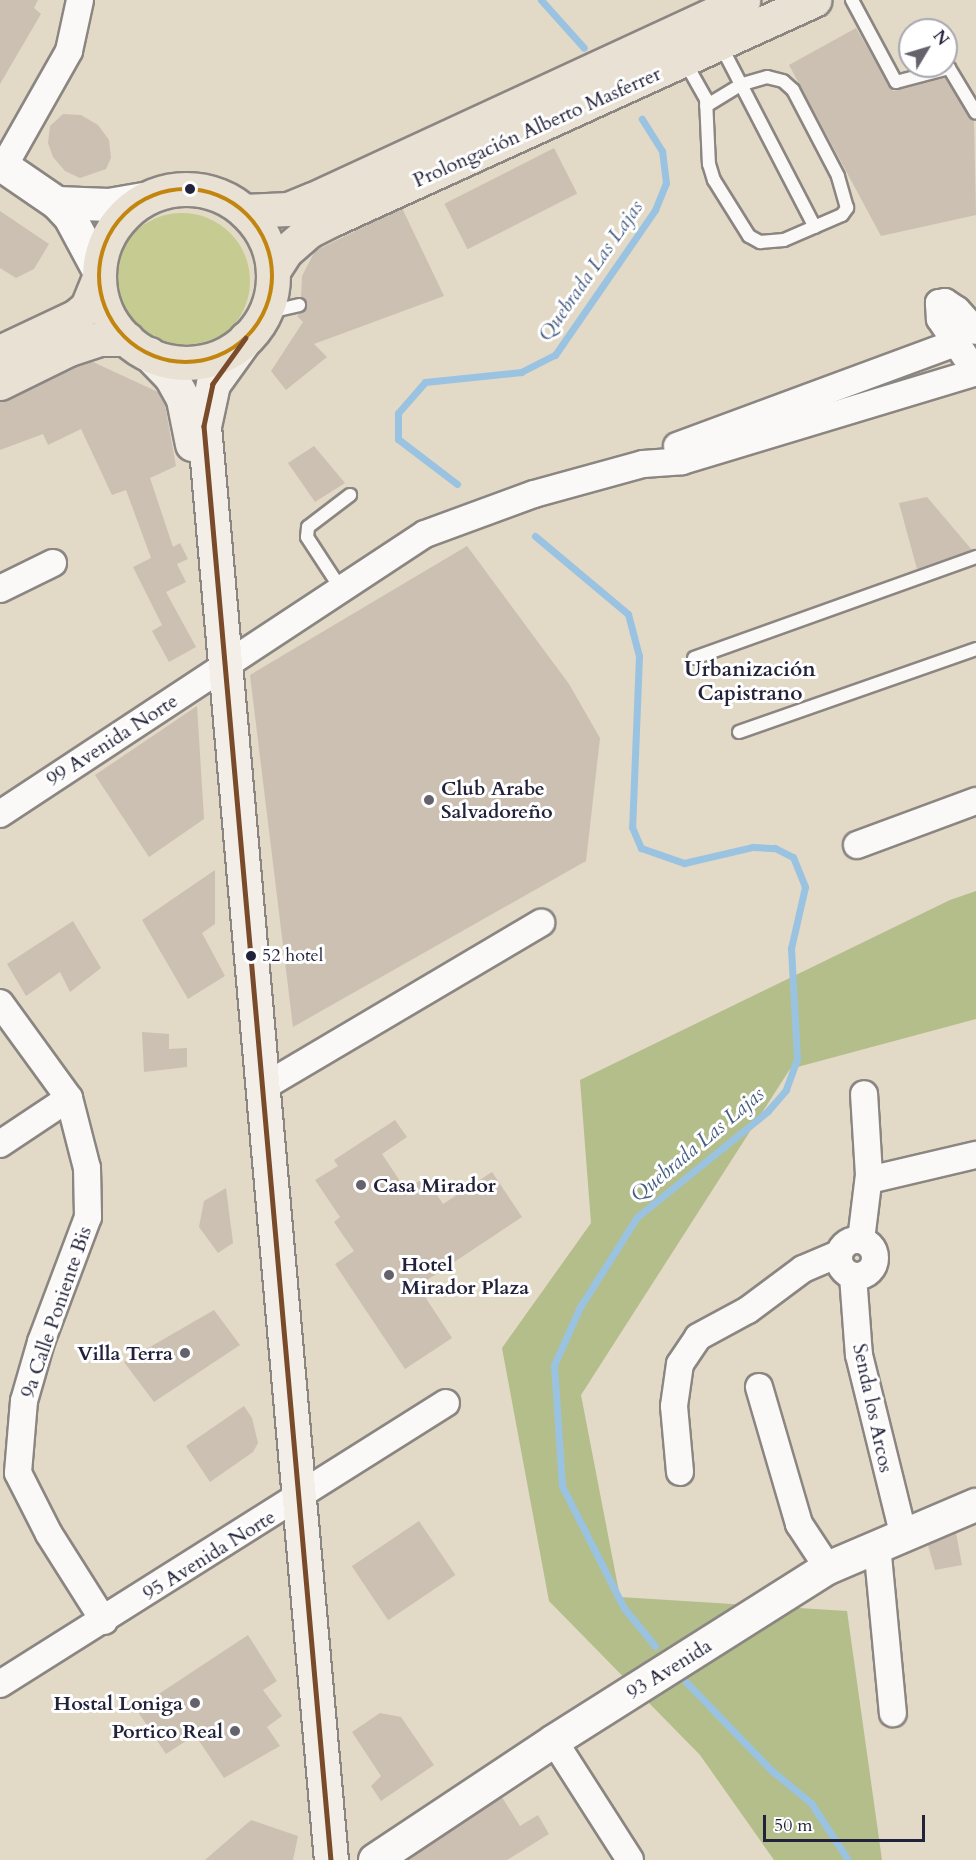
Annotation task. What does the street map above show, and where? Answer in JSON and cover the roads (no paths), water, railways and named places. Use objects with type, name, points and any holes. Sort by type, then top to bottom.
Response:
[{"type":"main road","name":"Prolongación Alberto Masferrer","points":[[244,211],[288,209],[313,199],[743,0]]},
{"type":"main road","name":"Prolongación Alberto Masferrer","points":[[273,271],[286,251],[309,231],[379,204],[814,0]]},
{"type":"main road","points":[[0,352],[76,316],[87,307],[99,274],[106,240],[115,224],[143,199],[173,189],[194,189],[219,195],[244,211],[259,229],[273,271],[255,325],[213,384],[205,411],[219,670],[293,1502],[332,1860]]},
{"type":"main road","points":[[99,274],[106,309],[138,347],[171,377],[189,413],[265,1086],[319,1860]]},
{"type":"main road","points":[[0,382],[69,349],[99,339],[138,347],[183,363],[206,360],[228,352],[255,325]]},
{"type":"street","points":[[80,0],[69,51],[2,165],[57,203],[70,217],[99,274]]},
{"type":"street","points":[[57,203],[109,205],[143,199]]},
{"type":"street","points":[[966,337],[976,371],[682,461],[643,464],[678,446],[966,337]]},
{"type":"street","name":"99 Avenida Norte","points":[[0,814],[425,534],[534,494],[643,464]]},
{"type":"street","points":[[0,589],[53,563]]},
{"type":"street","points":[[857,845],[976,801]]},
{"type":"street","points":[[265,1086],[541,923]]},
{"type":"street","name":"9a Calle Poniente Bis","points":[[0,1003],[69,1098],[87,1168],[88,1217],[41,1342],[24,1401],[18,1473],[49,1534],[104,1621]]},
{"type":"street","points":[[861,1240],[869,1180],[864,1094]]},
{"type":"street","points":[[0,1144],[69,1098]]},
{"type":"street","points":[[869,1180],[976,1155]]},
{"type":"street","points":[[680,1472],[674,1406],[681,1364],[699,1337],[748,1310],[804,1269],[839,1254],[847,1242],[861,1240],[872,1248],[875,1262],[867,1274],[853,1276],[842,1268],[839,1254]]},
{"type":"street","name":"Senda los Arcos","points":[[853,1276],[859,1355],[890,1541],[893,1713]]},
{"type":"street","points":[[759,1387],[799,1524],[828,1568]]},
{"type":"street","points":[[0,1417],[24,1401]]},
{"type":"street","name":"95 Avenida Norte","points":[[0,1684],[293,1502],[446,1402]]},
{"type":"street","name":"93 Avenida","points":[[375,1860],[554,1741],[828,1568],[976,1504]]},
{"type":"street","points":[[554,1741],[630,1860]]},
{"type":"lane","points":[[852,0],[896,82],[949,68],[976,112]]},
{"type":"lane","points":[[720,43],[815,227]]},
{"type":"lane","points":[[684,60],[706,106],[709,164],[743,229],[760,242],[784,240],[842,215],[847,208],[838,176],[793,90],[775,78],[742,84],[706,106]]},
{"type":"lane","points":[[255,325],[299,305]]},
{"type":"lane","points":[[341,589],[307,537],[308,526],[350,495]]},
{"type":"lane","points":[[694,658],[976,557]]},
{"type":"lane","points":[[739,732],[976,649]]},
{"type":"waterway","name":"Quebrada Las Lajas","points":[[541,0],[584,48]]},
{"type":"waterway","name":"Quebrada Las Lajas","points":[[457,484],[398,439],[398,413],[425,382],[521,372],[555,355],[655,210],[666,183],[662,151],[642,119]]},
{"type":"waterway","name":"Quebrada Las Lajas","points":[[535,536],[628,614],[639,656],[632,827],[641,848],[684,863],[753,847],[775,848],[793,857],[805,887],[791,948],[797,1059],[786,1090],[768,1111],[637,1217],[580,1307],[554,1365],[562,1486],[624,1608],[655,1646]]},
{"type":"waterway","name":"Quebrada Las Lajas","points":[[686,1682],[771,1770],[811,1803],[848,1860]]},
{"type":"place","name":"Club Arabe Salvadoreño","points":[[429,800]]},
{"type":"place","name":"52 hotel","points":[[251,956]]},
{"type":"place","name":"Casa Mirador","points":[[361,1185]]},
{"type":"place","name":"Hotel Mirador Plaza","points":[[389,1275]]},
{"type":"place","name":"Villa Terra","points":[[185,1353]]},
{"type":"place","name":"Hostal Loniga","points":[[195,1703]]},
{"type":"place","name":"Portico Real","points":[[235,1731]]},
{"type":"district","name":"Urbanización Capistrano","points":[[750,682]]}]
